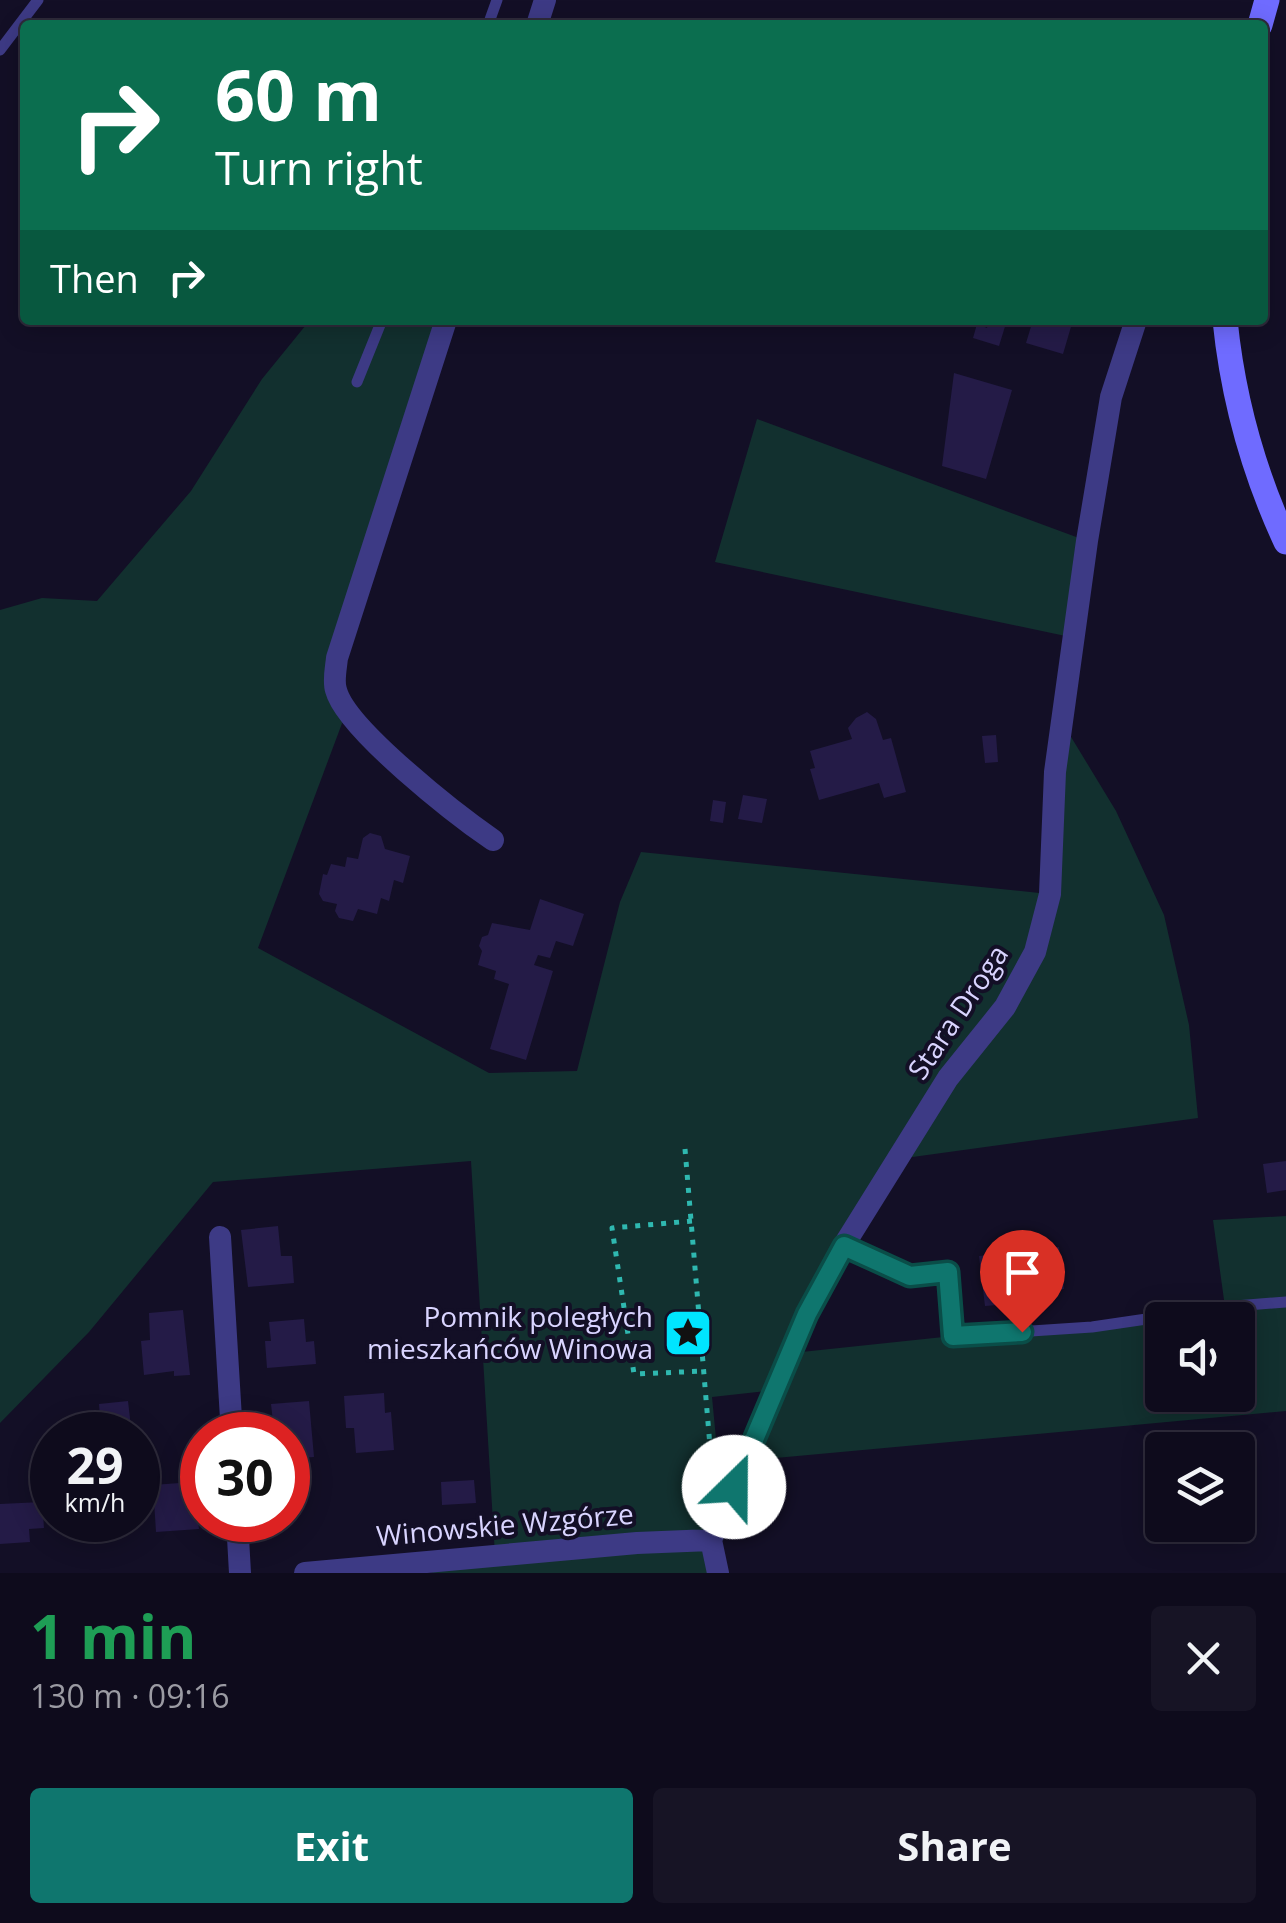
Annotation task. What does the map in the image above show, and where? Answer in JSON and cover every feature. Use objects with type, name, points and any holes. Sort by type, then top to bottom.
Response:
[{"type":"main road","points":[[1226,325],[1240,416],[1256,472],[1286,542]]},
{"type":"street","points":[[444,325],[336,658],[335,689],[347,710],[398,764],[493,840]]},
{"type":"street","name":"Stara Droga","points":[[714,1534],[807,1314],[844,1246],[948,1078],[1005,1007],[1035,952],[1050,894],[1055,772],[1086,541],[1111,398],[1134,325]]},
{"type":"street","points":[[220,1236],[231,1412]]},
{"type":"street","points":[[714,1534],[718,1573]]},
{"type":"street","name":"Winowskie Wzgórze","points":[[304,1573],[714,1534]]},
{"type":"street","points":[[238,1542],[240,1573]]},
{"type":"lane","points":[[23,20],[38,0]]},
{"type":"lane","points":[[0,50],[20,24]]},
{"type":"lane","points":[[357,382],[380,325]]},
{"type":"lane","points":[[844,1246],[910,1276],[948,1272],[953,1336],[1092,1327],[1286,1302]]},
{"type":"path","points":[[685,1149],[705,1371],[714,1534]]},
{"type":"path","points":[[692,1221],[612,1228],[634,1374],[705,1371]]},
{"type":"green space","points":[[306,325],[444,325],[337,658],[347,710],[258,948],[489,1073],[577,1071],[620,902],[641,852],[1049,894],[1062,722],[1116,811],[1164,915],[1189,1025],[1198,1118],[898,1159],[792,1353],[1145,1319],[1145,1412],[1255,1412],[1255,1302],[1224,1302],[1213,1220],[1286,1216],[1286,1411],[744,1461],[775,1390],[712,1397],[723,1512],[718,1573],[430,1573],[495,1555],[471,1161],[213,1182],[89,1332],[0,1423],[0,610],[42,598],[97,601],[191,491],[262,379]]},
{"type":"green space","points":[[757,419],[1087,541],[1075,638],[715,562]]},
{"type":"building","points":[[977,325],[1005,325],[999,346],[973,338]]},
{"type":"building","points":[[1031,325],[1072,325],[1063,354],[1026,343]]},
{"type":"building","points":[[954,373],[1012,390],[986,479],[942,466]]},
{"type":"building","points":[[867,712],[876,719],[883,740],[891,738],[906,792],[884,798],[879,783],[819,800],[810,769],[815,768],[810,751],[852,739],[848,728]]},
{"type":"building","points":[[996,735],[998,762],[985,763],[982,736]]},
{"type":"building","points":[[743,795],[767,799],[762,823],[738,819]]},
{"type":"building","points":[[713,800],[726,802],[723,823],[710,821]]},
{"type":"building","points":[[370,833],[381,836],[385,849],[410,856],[403,883],[394,880],[389,901],[381,898],[377,914],[358,909],[353,921],[339,918],[337,904],[323,901],[319,894],[323,874],[327,875],[331,864],[345,867],[347,857],[358,859],[363,838]]},
{"type":"building","points":[[540,899],[584,914],[573,946],[556,941],[550,958],[538,955],[534,965],[553,971],[526,1060],[490,1049],[509,984],[494,979],[496,971],[478,965],[482,951],[479,946],[492,923],[530,930]]},
{"type":"building","points":[[1286,1161],[1286,1190],[1267,1193],[1263,1164]]},
{"type":"building","points":[[278,1226],[281,1256],[292,1256],[294,1283],[248,1287],[241,1230]]},
{"type":"building","points":[[1059,1247],[1064,1289],[1041,1291],[1044,1312],[1012,1316],[1010,1304],[985,1306],[979,1256]]},
{"type":"building","points":[[183,1310],[190,1375],[174,1376],[174,1371],[144,1375],[141,1341],[150,1340],[149,1313]]},
{"type":"building","points":[[304,1319],[306,1342],[314,1341],[316,1364],[267,1368],[265,1341],[271,1341],[269,1322]]},
{"type":"building","points":[[384,1393],[385,1413],[391,1412],[394,1450],[356,1453],[354,1428],[346,1428],[344,1396]]},
{"type":"building","points":[[128,1401],[129,1412],[100,1412],[99,1404]]},
{"type":"building","points":[[309,1401],[310,1412],[272,1412],[271,1404]]},
{"type":"building","points":[[310,1412],[314,1457],[310,1457]]},
{"type":"building","points":[[474,1480],[476,1503],[442,1505],[441,1482]]},
{"type":"building","points":[[180,1483],[180,1530],[160,1532],[160,1484]]},
{"type":"building","points":[[30,1503],[30,1542],[0,1544],[0,1504]]},
{"type":"place","name":"Pomnik poległych mieszkańców Winowa","points":[[688,1333]]},
{"type":"route","points":[[734,1487],[807,1314],[844,1246],[910,1276],[948,1272],[953,1336],[1022,1332]]}]
